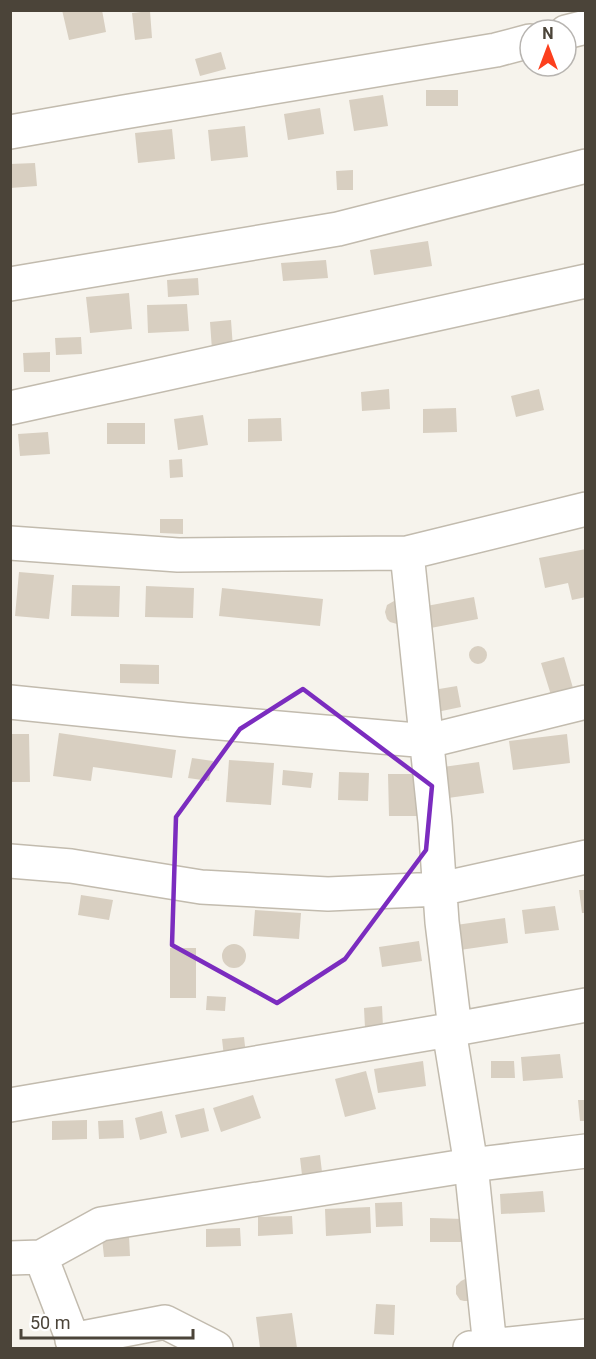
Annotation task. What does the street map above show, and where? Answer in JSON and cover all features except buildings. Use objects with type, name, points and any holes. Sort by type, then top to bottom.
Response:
[{"type":"street","points":[[10,132],[496,50],[518,44]]},
{"type":"street","points":[[10,284],[338,229],[585,166]]},
{"type":"street","points":[[10,408],[585,281]]},
{"type":"street","points":[[10,543],[178,555],[407,554],[585,509]]},
{"type":"street","points":[[407,554],[428,741],[452,1030],[471,1165],[480,1348],[585,1336]]},
{"type":"street","points":[[10,702],[428,741],[585,702]]},
{"type":"street","points":[[10,861],[71,866],[201,887],[328,894],[440,889],[585,857]]},
{"type":"street","points":[[10,1105],[452,1030],[585,1005]]},
{"type":"street","points":[[216,1348],[165,1322],[74,1344],[26,1258],[101,1224],[471,1165],[585,1151]]},
{"type":"highlighted area","points":[[303,689],[432,786],[426,850],[345,959],[277,1003],[172,945],[176,817],[240,729]]}]
